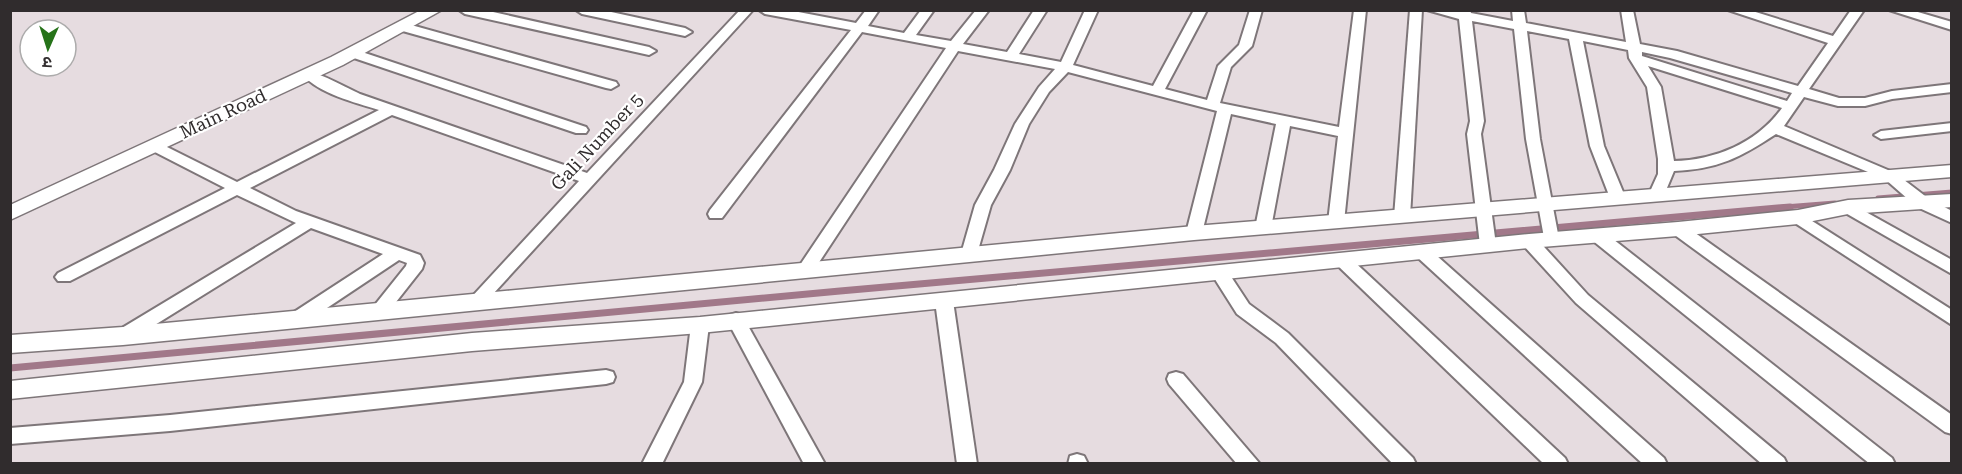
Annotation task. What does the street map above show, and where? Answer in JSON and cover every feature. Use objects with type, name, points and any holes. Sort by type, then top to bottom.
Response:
[{"type":"street","name":"Main Road","points":[[10,213],[309,74],[434,10]]},
{"type":"street","points":[[465,10],[649,51]]},
{"type":"street","points":[[582,10],[685,32]]},
{"type":"street","name":"Gali Number 5","points":[[476,302],[747,10]]},
{"type":"street","points":[[765,10],[816,15],[858,28],[954,48],[1065,67],[1218,107],[1345,134]]},
{"type":"street","points":[[716,214],[873,10]]},
{"type":"street","points":[[907,38],[928,10]]},
{"type":"street","points":[[806,269],[954,48],[983,10]]},
{"type":"street","points":[[1010,58],[1041,10]]},
{"type":"street","points":[[969,254],[983,205],[1002,170],[1022,124],[1044,90],[1065,67],[1092,10]]},
{"type":"street","points":[[1157,91],[1201,10]]},
{"type":"street","points":[[1194,233],[1225,66],[1245,46],[1256,10]]},
{"type":"street","points":[[1336,222],[1360,10]]},
{"type":"street","points":[[1402,217],[1416,10]]},
{"type":"street","points":[[1432,10],[1575,36],[1634,52],[1790,106]]},
{"type":"street","points":[[1518,10],[1533,139],[1545,205],[1540,240],[1582,299],[1777,464]]},
{"type":"street","points":[[1627,10],[1634,52],[1654,87],[1667,166],[1656,196]]},
{"type":"street","points":[[1734,10],[1836,41]]},
{"type":"street","points":[[1667,166],[1702,165],[1739,151],[1775,128],[1857,10]]},
{"type":"street","points":[[1894,10],[1952,26]]},
{"type":"street","points":[[1464,14],[1477,121],[1474,134],[1488,245]]},
{"type":"street","points":[[404,27],[611,85]]},
{"type":"street","points":[[1575,36],[1597,146],[1618,199]]},
{"type":"street","points":[[1634,52],[1672,54],[1824,99],[1855,103],[1892,95],[1952,88]]},
{"type":"street","points":[[352,53],[581,130]]},
{"type":"street","points":[[309,74],[324,84],[355,97],[588,179]]},
{"type":"street","points":[[63,277],[392,109]]},
{"type":"street","points":[[1263,228],[1284,122]]},
{"type":"street","points":[[1881,135],[1952,127]]},
{"type":"street","points":[[1775,128],[1890,176],[1923,203],[1952,218]]},
{"type":"street","points":[[154,146],[309,222],[414,259],[416,263],[379,311]]},
{"type":"street","points":[[10,344],[123,336],[1194,233],[1952,171]]},
{"type":"street","points":[[10,390],[472,342],[700,325],[1488,245],[1678,229],[1798,217],[1848,207],[1952,200]]},
{"type":"street","points":[[1848,207],[1952,268]]},
{"type":"street","points":[[1798,217],[1952,319]]},
{"type":"street","points":[[123,336],[309,222]]},
{"type":"street","points":[[1678,229],[1952,426]]},
{"type":"street","points":[[1598,236],[1885,464]]},
{"type":"street","points":[[297,319],[399,252]]},
{"type":"street","points":[[1422,252],[1656,464]]},
{"type":"street","points":[[1342,260],[1558,464]]},
{"type":"street","points":[[1220,273],[1243,309],[1282,338],[1406,464]]},
{"type":"street","points":[[944,301],[967,464]]},
{"type":"street","points":[[736,320],[815,464]]},
{"type":"street","points":[[652,464],[693,382],[700,325]]},
{"type":"street","points":[[10,436],[170,423],[606,377]]},
{"type":"street","points":[[1176,378],[1250,464]]},
{"type":"waterway","points":[[1878,198],[1952,192]]},
{"type":"waterway","points":[[1773,208],[1835,203]]},
{"type":"waterway","points":[[10,368],[840,291],[1790,207]]}]
